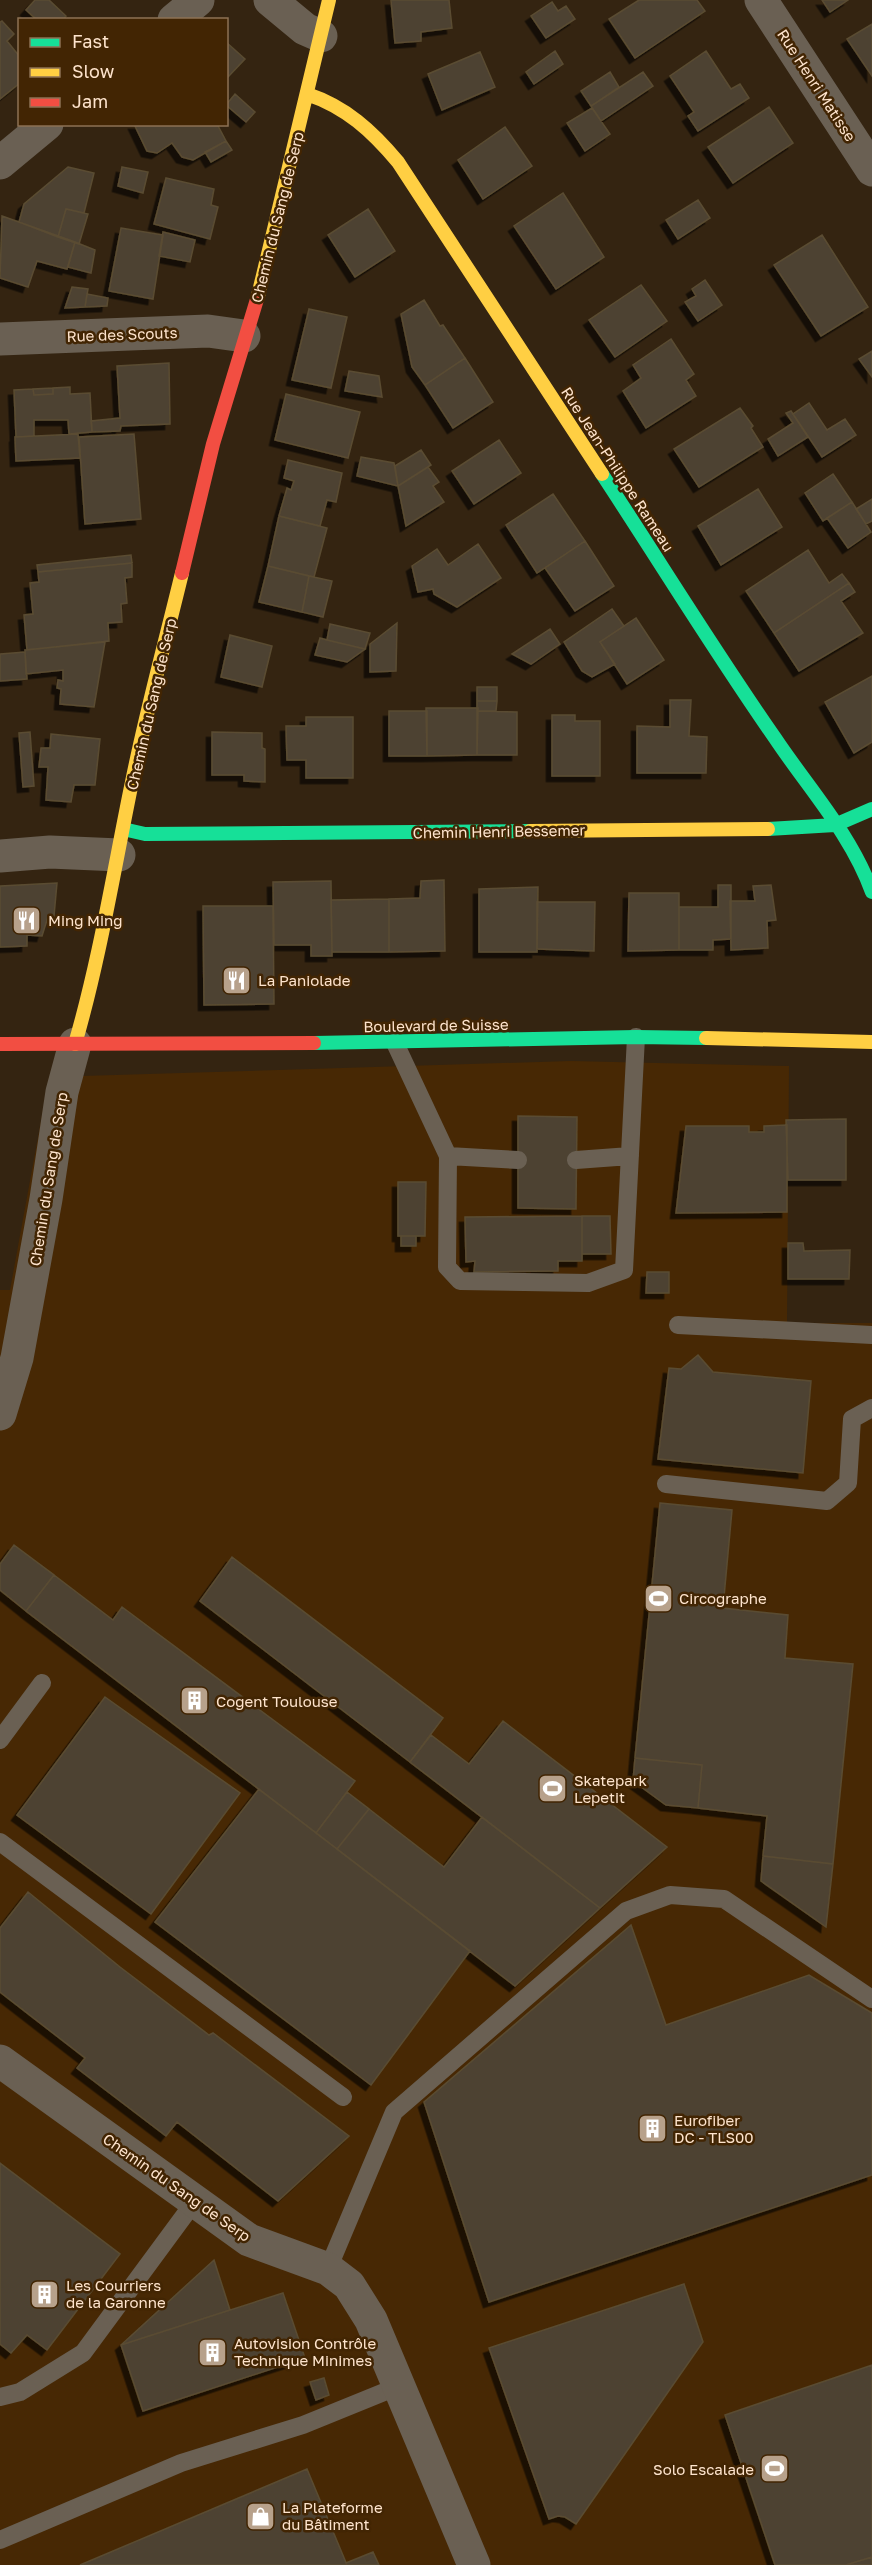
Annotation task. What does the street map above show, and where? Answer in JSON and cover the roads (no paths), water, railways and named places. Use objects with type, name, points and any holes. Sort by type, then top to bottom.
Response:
[{"type":"street","points":[[176,18],[198,0]]},
{"type":"street","points":[[270,0],[305,29],[321,36]]},
{"type":"street","name":"Chemin du Sang de Serp","points":[[0,1414],[17,1358],[46,1199],[62,1092],[88,999],[135,770],[213,444],[244,336],[261,287],[329,0]]},
{"type":"street","name":"Rue Henri Matisse","points":[[762,0],[872,170]]},
{"type":"street","name":"Rue Jean-Philippe Rameau","points":[[308,94],[325,99],[371,129],[398,162],[768,729],[835,825],[868,878],[872,892]]},
{"type":"street","points":[[0,163],[45,126]]},
{"type":"street","name":"Rue des Scouts","points":[[0,339],[208,331],[244,336]]},
{"type":"street","name":"Chemin Henri Bessemer","points":[[0,856],[121,842],[145,834],[762,829],[835,825],[872,810]]},
{"type":"street","name":"Boulevard de Suisse","points":[[0,1044],[395,1043],[636,1037],[872,1042]]},
{"type":"street","name":"Chemin du Sang de Serp","points":[[0,2061],[249,2240],[328,2269],[349,2285],[371,2320],[474,2565]]},
{"type":"lane","points":[[395,1043],[448,1156],[447,1267],[460,1281],[588,1283],[624,1270],[636,1037]]},
{"type":"lane","points":[[448,1156],[518,1160]]},
{"type":"lane","points":[[576,1160],[630,1156]]},
{"type":"lane","points":[[678,1325],[872,1335]]},
{"type":"lane","points":[[666,1484],[827,1501],[848,1483],[852,1419],[872,1408]]},
{"type":"lane","points":[[0,1740],[42,1683]]},
{"type":"lane","points":[[0,1842],[343,2097]]},
{"type":"lane","points":[[328,2269],[394,2112],[626,1911],[670,1895],[724,1899],[872,1999]]},
{"type":"lane","points":[[0,2397],[20,2392],[83,2353],[195,2201]]},
{"type":"lane","points":[[0,2540],[181,2463],[303,2425],[399,2386]]},
{"type":"place","name":"Ming Ming","points":[[27,920]]},
{"type":"place","name":"La Paniolade","points":[[237,980]]},
{"type":"place","name":"Circographe","points":[[658,1598]]},
{"type":"place","name":"Cogent Toulouse","points":[[195,1701]]},
{"type":"place","name":"Skatepark Lepetit","points":[[553,1789]]},
{"type":"place","name":"Eurofiber DC - TLS00","points":[[653,2129]]},
{"type":"place","name":"Les Courriers de la Garonne","points":[[45,2294]]},
{"type":"place","name":"Autovision Contrôle Technique Minimes","points":[[213,2352]]},
{"type":"place","name":"Solo Escalade","points":[[775,2469]]},
{"type":"place","name":"La Plateforme du Bâtiment","points":[[261,2516]]}]
